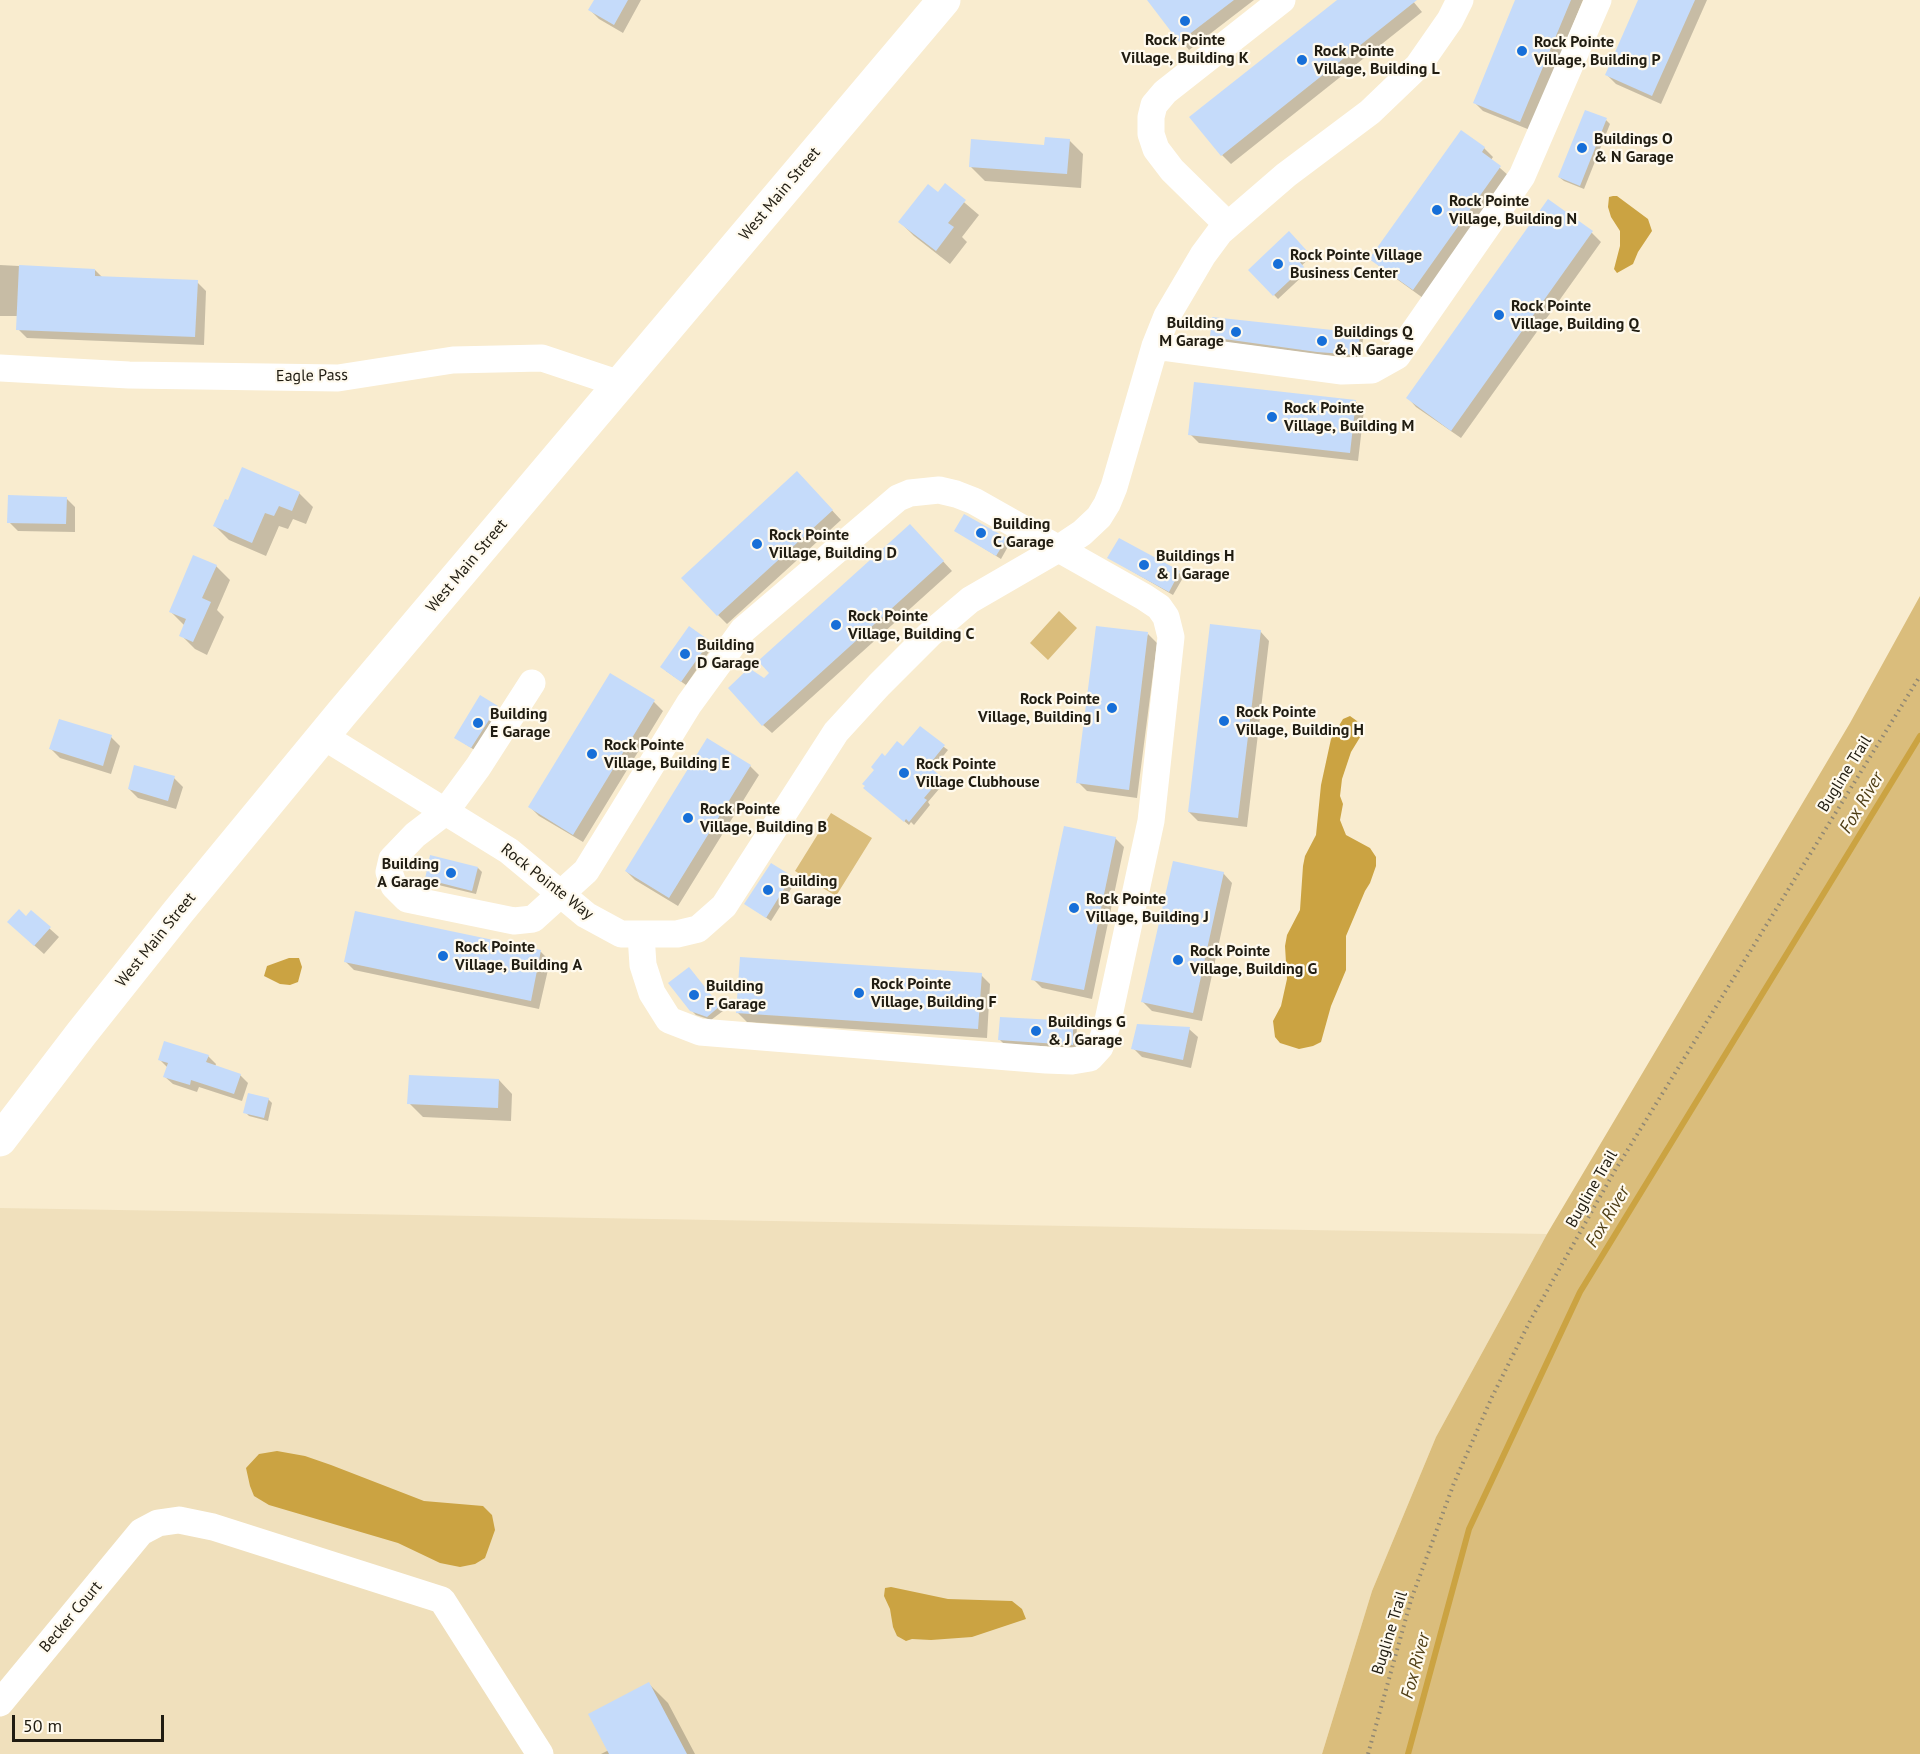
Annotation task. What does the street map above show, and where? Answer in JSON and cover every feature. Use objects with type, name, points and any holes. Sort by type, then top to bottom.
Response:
[{"type":"main road","name":"West Main Street","points":[[0,1140],[163,931],[323,736],[944,0]]},
{"type":"street","points":[[1228,225],[1172,170],[1156,149],[1150,134],[1151,117],[1154,105],[1165,92],[1282,0]]},
{"type":"street","name":"Rock Pointe Way","points":[[323,736],[509,851],[586,915],[621,934],[677,934],[698,929],[724,906],[836,732],[879,685],[930,634],[970,600],[1058,549],[1099,517],[1114,487],[1155,346],[1167,316],[1189,276],[1220,232],[1286,175],[1370,112],[1418,66],[1450,20],[1460,0]]},
{"type":"street","points":[[1155,346],[1342,370],[1372,370],[1397,356],[1522,176],[1598,0]]},
{"type":"street","name":"Eagle Pass","points":[[0,368],[129,375],[338,378],[453,360],[542,358],[620,384]]},
{"type":"street","points":[[532,683],[445,812],[416,835],[392,859],[389,872],[394,886],[407,899],[514,921],[533,919],[586,871],[689,704],[743,630],[898,498],[926,490],[939,490],[974,501],[1159,607],[1166,617],[1171,637],[1151,821],[1107,1025],[1100,1047],[1090,1058],[1072,1061],[1047,1060],[700,1032],[669,1020],[652,993],[643,965],[641,935]]},
{"type":"street","name":"Becker Court","points":[[0,1702],[141,1532],[158,1523],[179,1520],[213,1527],[442,1600],[540,1754]]},
{"type":"path","name":"Bugline Trail","points":[[1368,1754],[1412,1600],[1454,1483],[1492,1397],[1530,1321],[1614,1172],[1920,676]]},
{"type":"shaded area","points":[[1617,196],[1648,219],[1652,231],[1633,264],[1617,273],[1614,269],[1620,246],[1620,231],[1608,207],[1609,197]]},
{"type":"shaded area","points":[[1920,596],[1920,1754],[1322,1754],[1372,1591],[1436,1437],[1547,1234],[1850,723]]},
{"type":"shaded area","points":[[1059,611],[1077,628],[1048,660],[1030,643]]},
{"type":"shaded area","points":[[1350,716],[1357,721],[1362,734],[1351,752],[1342,779],[1340,796],[1343,804],[1340,820],[1346,835],[1370,848],[1376,857],[1376,866],[1346,936],[1346,970],[1331,1006],[1321,1042],[1299,1049],[1280,1043],[1275,1037],[1273,1021],[1281,1006],[1287,979],[1285,946],[1287,935],[1300,910],[1303,866],[1305,856],[1316,835],[1321,785],[1331,739],[1343,719]]},
{"type":"shaded area","points":[[831,813],[872,838],[836,896],[795,871]]},
{"type":"shaded area","points":[[289,958],[299,958],[302,967],[298,982],[290,985],[280,984],[264,976],[267,966]]},
{"type":"shaded area","points":[[0,1208],[1547,1234],[1436,1437],[1372,1591],[1322,1754],[0,1754]]},
{"type":"shaded area","points":[[277,1451],[305,1456],[424,1501],[483,1506],[492,1515],[495,1530],[485,1558],[475,1564],[460,1567],[440,1563],[398,1543],[269,1505],[254,1496],[246,1468],[259,1454]]},
{"type":"shaded area","points":[[891,1587],[948,1599],[1012,1601],[1022,1609],[1026,1619],[972,1637],[906,1641],[897,1636],[884,1596],[885,1588]]},
{"type":"building","points":[[594,0],[628,0],[614,25],[588,10]]},
{"type":"building","name":"Rock Pointe Village, Building K","points":[[1147,0],[1234,0],[1179,42]]},
{"type":"building","name":"Rock Pointe Village, Building L","points":[[1337,0],[1417,0],[1221,156],[1189,117]]},
{"type":"building","name":"Rock Pointe Village, Building P","points":[[1515,0],[1571,0],[1520,122],[1473,103]]},
{"type":"building","points":[[1638,0],[1695,0],[1652,96],[1605,75]]},
{"type":"building","name":"Buildings O & N Garage","points":[[1585,110],[1607,118],[1580,186],[1558,177]]},
{"type":"building","name":"Rock Pointe Village, Building N","points":[[1461,130],[1485,147],[1482,152],[1501,166],[1413,290],[1369,259]]},
{"type":"building","points":[[1045,137],[1070,139],[1067,174],[969,167],[971,139],[1044,145]]},
{"type":"building","points":[[945,183],[966,200],[948,223],[954,227],[936,251],[898,222],[928,184],[938,192]]},
{"type":"building","name":"Rock Pointe Village, Building Q","points":[[1548,199],[1593,231],[1451,431],[1406,398]]},
{"type":"building","name":"Rock Pointe Village Business Center","points":[[1289,231],[1308,252],[1299,261],[1304,267],[1273,296],[1248,270]]},
{"type":"building","points":[[19,265],[95,269],[95,276],[198,280],[195,337],[16,330]]},
{"type":"building","points":[[1212,317],[1360,333],[1358,355],[1317,352],[1210,337]]},
{"type":"building","name":"Rock Pointe Village, Building M","points":[[1194,382],[1356,400],[1350,453],[1188,435]]},
{"type":"building","points":[[242,467],[300,492],[292,511],[279,506],[274,516],[265,513],[252,543],[213,526],[225,499],[228,500]]},
{"type":"building","name":"Rock Pointe Village, Building D","points":[[797,471],[833,510],[717,616],[681,578]]},
{"type":"building","points":[[8,495],[67,497],[66,524],[7,523]]},
{"type":"building","name":"Building C Garage","points":[[964,514],[1007,538],[996,556],[954,531]]},
{"type":"building","name":"Rock Pointe Village, Building C","points":[[910,524],[944,561],[762,726],[728,688],[749,668],[764,678],[769,673],[758,661]]},
{"type":"building","name":"Buildings H & I Garage","points":[[1119,538],[1180,571],[1169,592],[1107,558]]},
{"type":"building","points":[[193,555],[217,565],[202,598],[211,602],[193,642],[179,636],[186,619],[169,612]]},
{"type":"building","name":"Rock Pointe Village, Building H","points":[[1210,624],[1261,630],[1238,818],[1188,812]]},
{"type":"building","name":"Building D Garage","points":[[689,626],[710,641],[681,682],[660,667]]},
{"type":"building","name":"Rock Pointe Village, Building I","points":[[1096,626],[1148,632],[1129,790],[1076,783]]},
{"type":"building","name":"Rock Pointe Village, Building E","points":[[610,673],[655,700],[573,835],[528,807]]},
{"type":"building","name":"Building E Garage","points":[[480,695],[498,706],[471,748],[454,738]]},
{"type":"building","points":[[59,719],[112,735],[103,766],[49,749]]},
{"type":"building","name":"Rock Pointe Village Clubhouse","points":[[920,726],[945,745],[928,766],[942,777],[924,798],[927,800],[909,822],[906,819],[904,822],[863,788],[865,786],[862,784],[874,770],[871,767],[882,753],[885,756],[897,741],[903,746]]},
{"type":"building","name":"Rock Pointe Village, Building B","points":[[707,738],[751,765],[669,898],[625,871]]},
{"type":"building","points":[[134,765],[175,776],[168,801],[128,789]]},
{"type":"building","name":"Rock Pointe Village, Building J","points":[[1064,826],[1116,837],[1084,990],[1031,980]]},
{"type":"building","name":"Building A Garage","points":[[430,855],[478,867],[472,891],[425,879]]},
{"type":"building","name":"Rock Pointe Village, Building G","points":[[1173,861],[1224,872],[1193,1013],[1141,1002]]},
{"type":"building","name":"Building B Garage","points":[[771,863],[792,876],[766,918],[744,904]]},
{"type":"building","points":[[19,909],[26,916],[31,910],[51,927],[34,946],[7,922]]},
{"type":"building","name":"Rock Pointe Village, Building A","points":[[355,911],[541,950],[531,1001],[344,962]]},
{"type":"building","name":"Rock Pointe Village, Building F","points":[[740,957],[982,973],[978,1029],[736,1013]]},
{"type":"building","name":"Building F Garage","points":[[689,967],[720,1006],[707,1017],[690,1011],[668,983]]},
{"type":"building","name":"Buildings G & J Garage","points":[[1000,1017],[1073,1021],[1073,1045],[998,1040]]},
{"type":"building","points":[[1137,1024],[1190,1027],[1183,1060],[1131,1049]]},
{"type":"building","points":[[164,1041],[209,1055],[206,1062],[241,1074],[234,1094],[191,1080],[190,1085],[163,1077],[168,1063],[158,1060]]},
{"type":"building","points":[[409,1075],[499,1079],[498,1108],[407,1104]]},
{"type":"building","points":[[248,1093],[269,1098],[264,1118],[243,1113]]},
{"type":"building","points":[[649,1682],[687,1754],[609,1754],[588,1714]]},
{"type":"waterway","name":"Fox River","points":[[1408,1754],[1469,1529],[1580,1292],[1920,736]]},
{"type":"place","name":"Rock Pointe Village, Building K","points":[[1185,21]]},
{"type":"place","name":"Rock Pointe Village, Building P","points":[[1522,51]]},
{"type":"place","name":"Rock Pointe Village, Building L","points":[[1302,60]]},
{"type":"place","name":"Buildings O & N Garage","points":[[1582,148]]},
{"type":"place","name":"Rock Pointe Village, Building N","points":[[1437,210]]},
{"type":"place","name":"Rock Pointe Village Business Center","points":[[1278,264]]},
{"type":"place","name":"Rock Pointe Village, Building Q","points":[[1499,315]]},
{"type":"place","name":"Building M Garage","points":[[1236,332]]},
{"type":"place","name":"Buildings Q & N Garage","points":[[1322,341]]},
{"type":"place","name":"Rock Pointe Village, Building M","points":[[1272,417]]},
{"type":"place","name":"Building C Garage","points":[[981,533]]},
{"type":"place","name":"Rock Pointe Village, Building D","points":[[757,544]]},
{"type":"place","name":"Buildings H & I Garage","points":[[1144,565]]},
{"type":"place","name":"Rock Pointe Village, Building C","points":[[836,625]]},
{"type":"place","name":"Building D Garage","points":[[685,654]]},
{"type":"place","name":"Rock Pointe Village, Building I","points":[[1112,708]]},
{"type":"place","name":"Rock Pointe Village, Building H","points":[[1224,721]]},
{"type":"place","name":"Building E Garage","points":[[478,723]]},
{"type":"place","name":"Rock Pointe Village, Building E","points":[[592,754]]},
{"type":"place","name":"Rock Pointe Village Clubhouse","points":[[904,773]]},
{"type":"place","name":"Rock Pointe Village, Building B","points":[[688,818]]},
{"type":"place","name":"Building A Garage","points":[[451,873]]},
{"type":"place","name":"Building B Garage","points":[[768,890]]},
{"type":"place","name":"Rock Pointe Village, Building J","points":[[1074,908]]},
{"type":"place","name":"Rock Pointe Village, Building A","points":[[443,956]]},
{"type":"place","name":"Rock Pointe Village, Building G","points":[[1178,960]]},
{"type":"place","name":"Rock Pointe Village, Building F","points":[[859,993]]},
{"type":"place","name":"Building F Garage","points":[[694,995]]},
{"type":"place","name":"Buildings G & J Garage","points":[[1036,1031]]}]
